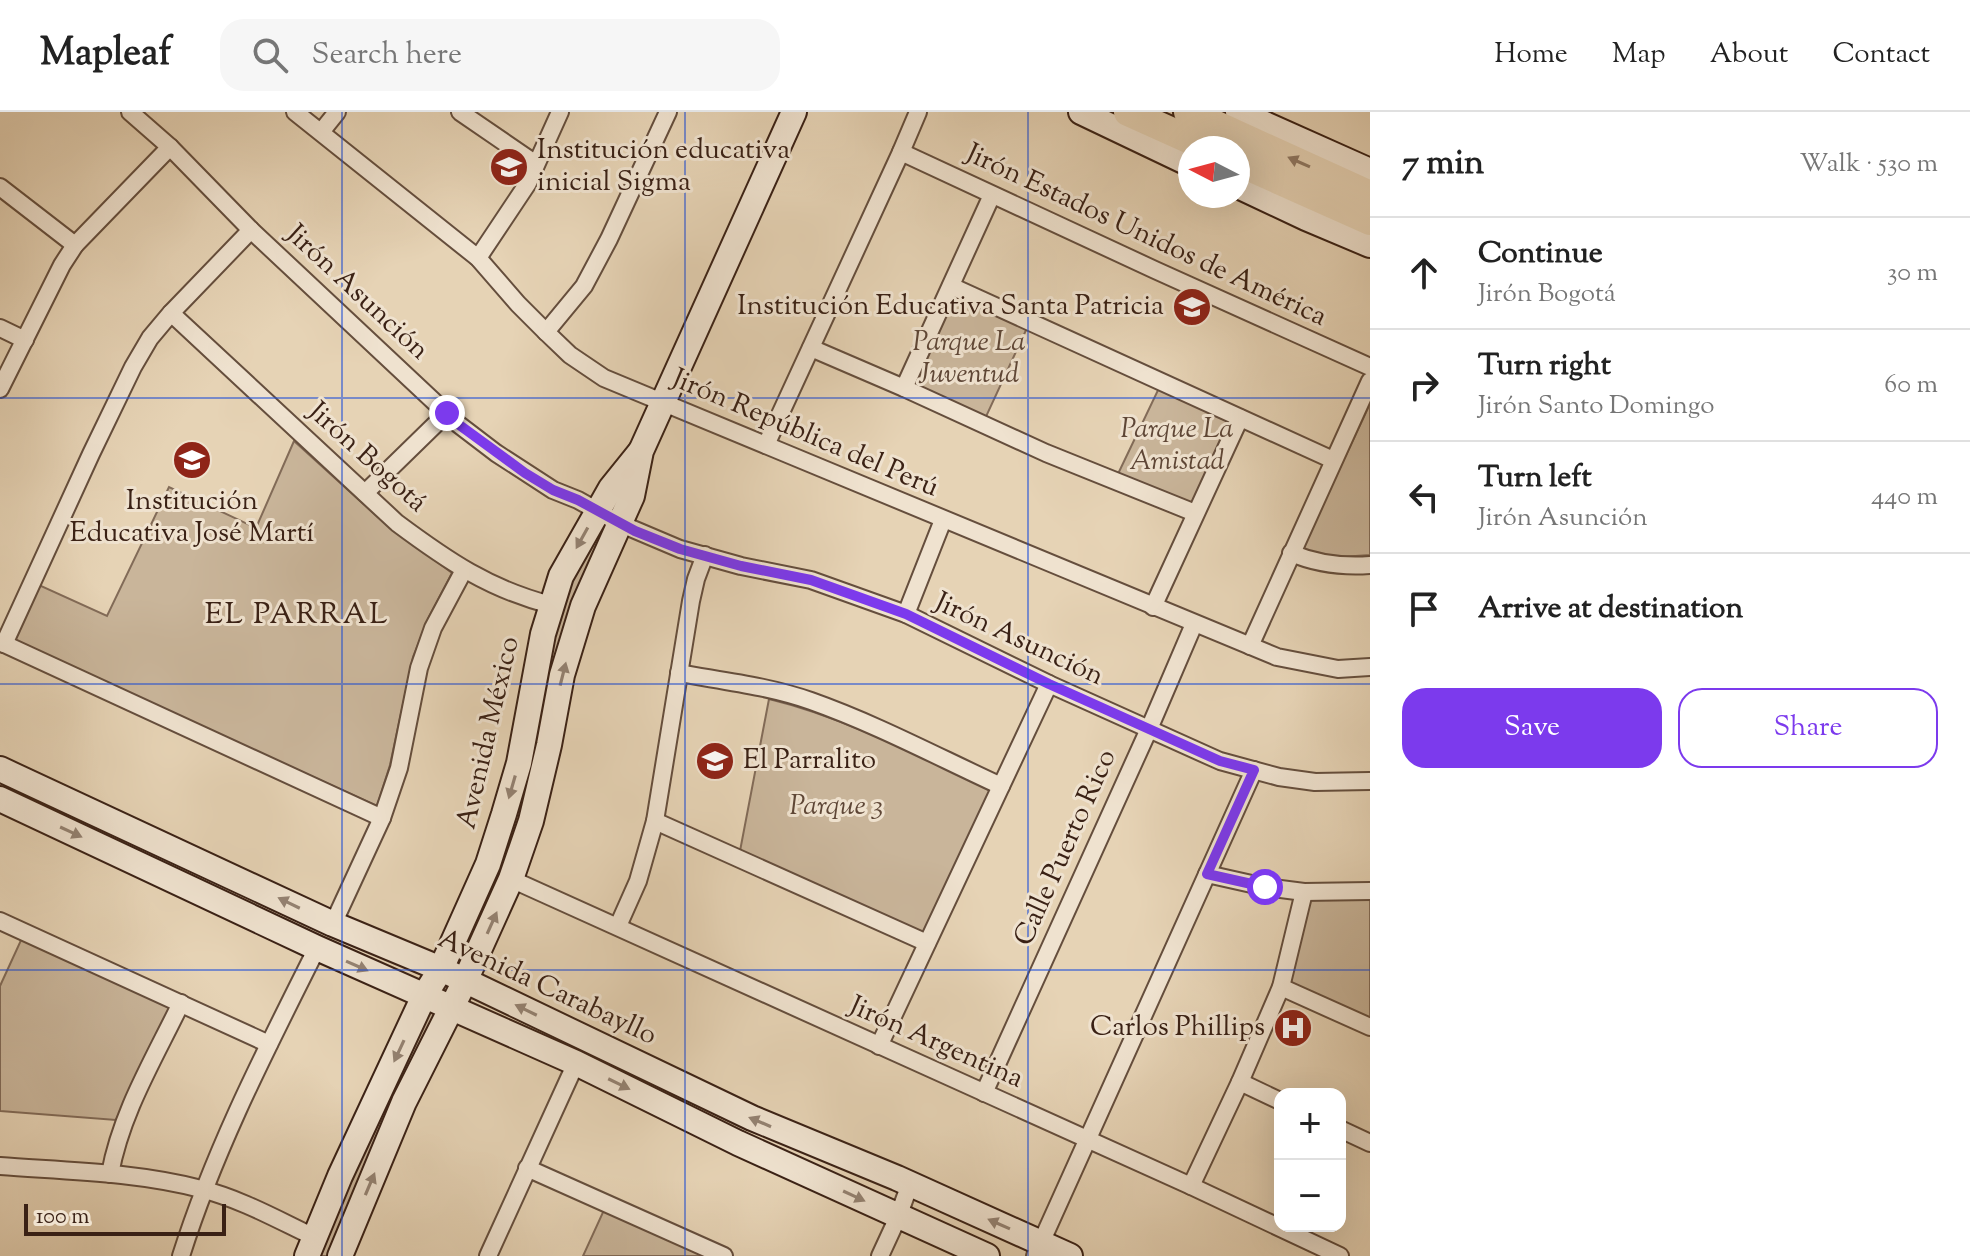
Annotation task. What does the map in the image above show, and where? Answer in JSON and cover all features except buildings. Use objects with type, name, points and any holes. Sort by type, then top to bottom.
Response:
[{"type":"highway","points":[[1128,112],[1181,136]]},
{"type":"highway","points":[[1188,112],[1370,195]]},
{"type":"highway","points":[[1250,167],[1370,221]]},
{"type":"main road","name":"Avenida México","points":[[340,1256],[404,1102],[465,981],[511,879],[531,821],[562,675],[583,606],[632,496],[641,451],[794,112]]},
{"type":"main road","points":[[1081,112],[1178,158]]},
{"type":"main road","points":[[1238,112],[1370,171]]},
{"type":"main road","points":[[1250,192],[1370,245]]},
{"type":"main road","name":"Avenida México","points":[[311,1247],[340,1176],[424,996],[441,969],[488,864],[519,763],[543,634],[561,576],[611,488],[641,451]]},
{"type":"main road","name":"Avenida Carabayllo","points":[[0,769],[333,924],[441,969],[752,1118],[910,1184],[1038,1249],[1070,1256]]},
{"type":"main road","name":"Avenida Carabayllo","points":[[0,799],[317,948],[576,1063],[738,1143],[987,1256]]},
{"type":"street","name":"Jirón Asunción","points":[[130,112],[458,424],[553,490],[680,549],[741,566],[811,580],[906,614],[1049,684],[1220,761],[1279,777],[1315,782],[1370,781]]},
{"type":"street","name":"Jirón República del Perú","points":[[295,112],[478,258],[518,304],[570,355],[604,378],[1277,657],[1338,669],[1370,667]]},
{"type":"street","points":[[321,132],[337,112]]},
{"type":"street","points":[[460,112],[536,164]]},
{"type":"street","points":[[478,258],[528,183],[560,112]]},
{"type":"street","points":[[546,332],[584,286],[668,112]]},
{"type":"street","points":[[766,445],[918,112]]},
{"type":"street","points":[[0,389],[75,245],[170,147]]},
{"type":"street","name":"Jirón Estados Unidos de América","points":[[901,152],[1370,367]]},
{"type":"street","points":[[0,187],[75,245]]},
{"type":"street","points":[[904,388],[992,195]]},
{"type":"street","points":[[251,230],[150,338],[84,467],[2,643],[382,818]]},
{"type":"street","points":[[951,286],[1333,460]]},
{"type":"street","name":"Jirón Bogotá","points":[[171,313],[397,523],[464,570],[521,597],[551,605]]},
{"type":"street","points":[[0,328],[25,340]]},
{"type":"street","points":[[811,348],[1046,453],[1195,513]]},
{"type":"street","points":[[1250,646],[1370,381]]},
{"type":"street","points":[[365,493],[447,413]]},
{"type":"street","points":[[1153,607],[1240,418]]},
{"type":"street","points":[[906,614],[943,520]]},
{"type":"street","points":[[1291,553],[1312,561],[1370,565]]},
{"type":"street","points":[[618,926],[638,881],[655,821],[693,590],[705,555]]},
{"type":"street","points":[[333,924],[382,818],[399,768],[419,668],[433,628],[464,570]]},
{"type":"street","name":"Calle Puerto Rico","points":[[984,1093],[1194,624]]},
{"type":"street","points":[[679,673],[765,688],[809,701],[1001,786]]},
{"type":"street","points":[[879,1046],[1049,684]]},
{"type":"street","points":[[1038,1249],[1254,770]]},
{"type":"street","points":[[655,821],[927,943]]},
{"type":"street","points":[[1207,874],[1304,892],[1370,891]]},
{"type":"street","name":"Jirón Argentina","points":[[511,879],[1340,1256]]},
{"type":"street","points":[[1191,1186],[1281,987],[1304,892]]},
{"type":"street","points":[[0,921],[269,1044]]},
{"type":"street","points":[[181,1256],[204,1189],[236,1115],[317,948]]},
{"type":"street","points":[[1281,987],[1370,1027]]},
{"type":"street","points":[[110,1174],[115,1146],[126,1117],[181,1003]]},
{"type":"street","points":[[488,1256],[576,1063]]},
{"type":"street","points":[[1240,1082],[1274,1098]]},
{"type":"street","points":[[1346,1132],[1370,1143]]},
{"type":"street","points":[[0,1166],[110,1174],[204,1189],[253,1208],[311,1247]]},
{"type":"street","points":[[527,1168],[724,1256]]},
{"type":"street","points":[[880,1256],[910,1184]]},
{"type":"green space","name":"Parque La Juventud","points":[[954,294],[1027,328],[984,421],[912,386]]},
{"type":"green space","name":"Parque La Amistad","points":[[1159,388],[1233,421],[1194,507],[1117,476]]},
{"type":"green space","points":[[1370,404],[1370,555],[1341,557],[1301,551]]},
{"type":"green space","points":[[294,441],[380,519],[452,573],[413,657],[390,765],[377,806],[14,641],[39,585],[107,616],[169,487],[256,528]]},
{"type":"green space","points":[[601,525],[606,535],[508,869],[463,962],[454,957],[542,695],[563,599]]},
{"type":"green space","name":"Parque 3","points":[[769,699],[854,727],[990,790],[924,934],[740,851]]},
{"type":"green space","points":[[1311,899],[1370,899],[1370,1020],[1288,983]]},
{"type":"green space","points":[[22,938],[172,1007],[116,1120],[0,1111],[0,986]]},
{"type":"green space","points":[[424,1009],[440,1010],[330,1256],[317,1256]]},
{"type":"green space","points":[[604,1210],[704,1256],[583,1256]]},
{"type":"place","name":"Institución educativa inicial Sigma","points":[[509,167]]},
{"type":"place","name":"Institución Educativa Santa Patricia","points":[[1192,307]]},
{"type":"place","name":"Institución Educativa José Martí","points":[[192,460]]},
{"type":"place","name":"El Parralito","points":[[715,761]]},
{"type":"place","name":"Carlos Phillips","points":[[1293,1028]]},
{"type":"district","name":"EL PARRAL","points":[[297,615]]},
{"type":"route","points":[[447,413],[525,473],[635,531],[680,549],[741,566],[811,580],[906,614],[1049,684],[1220,761],[1254,770],[1207,874],[1265,887]]}]
